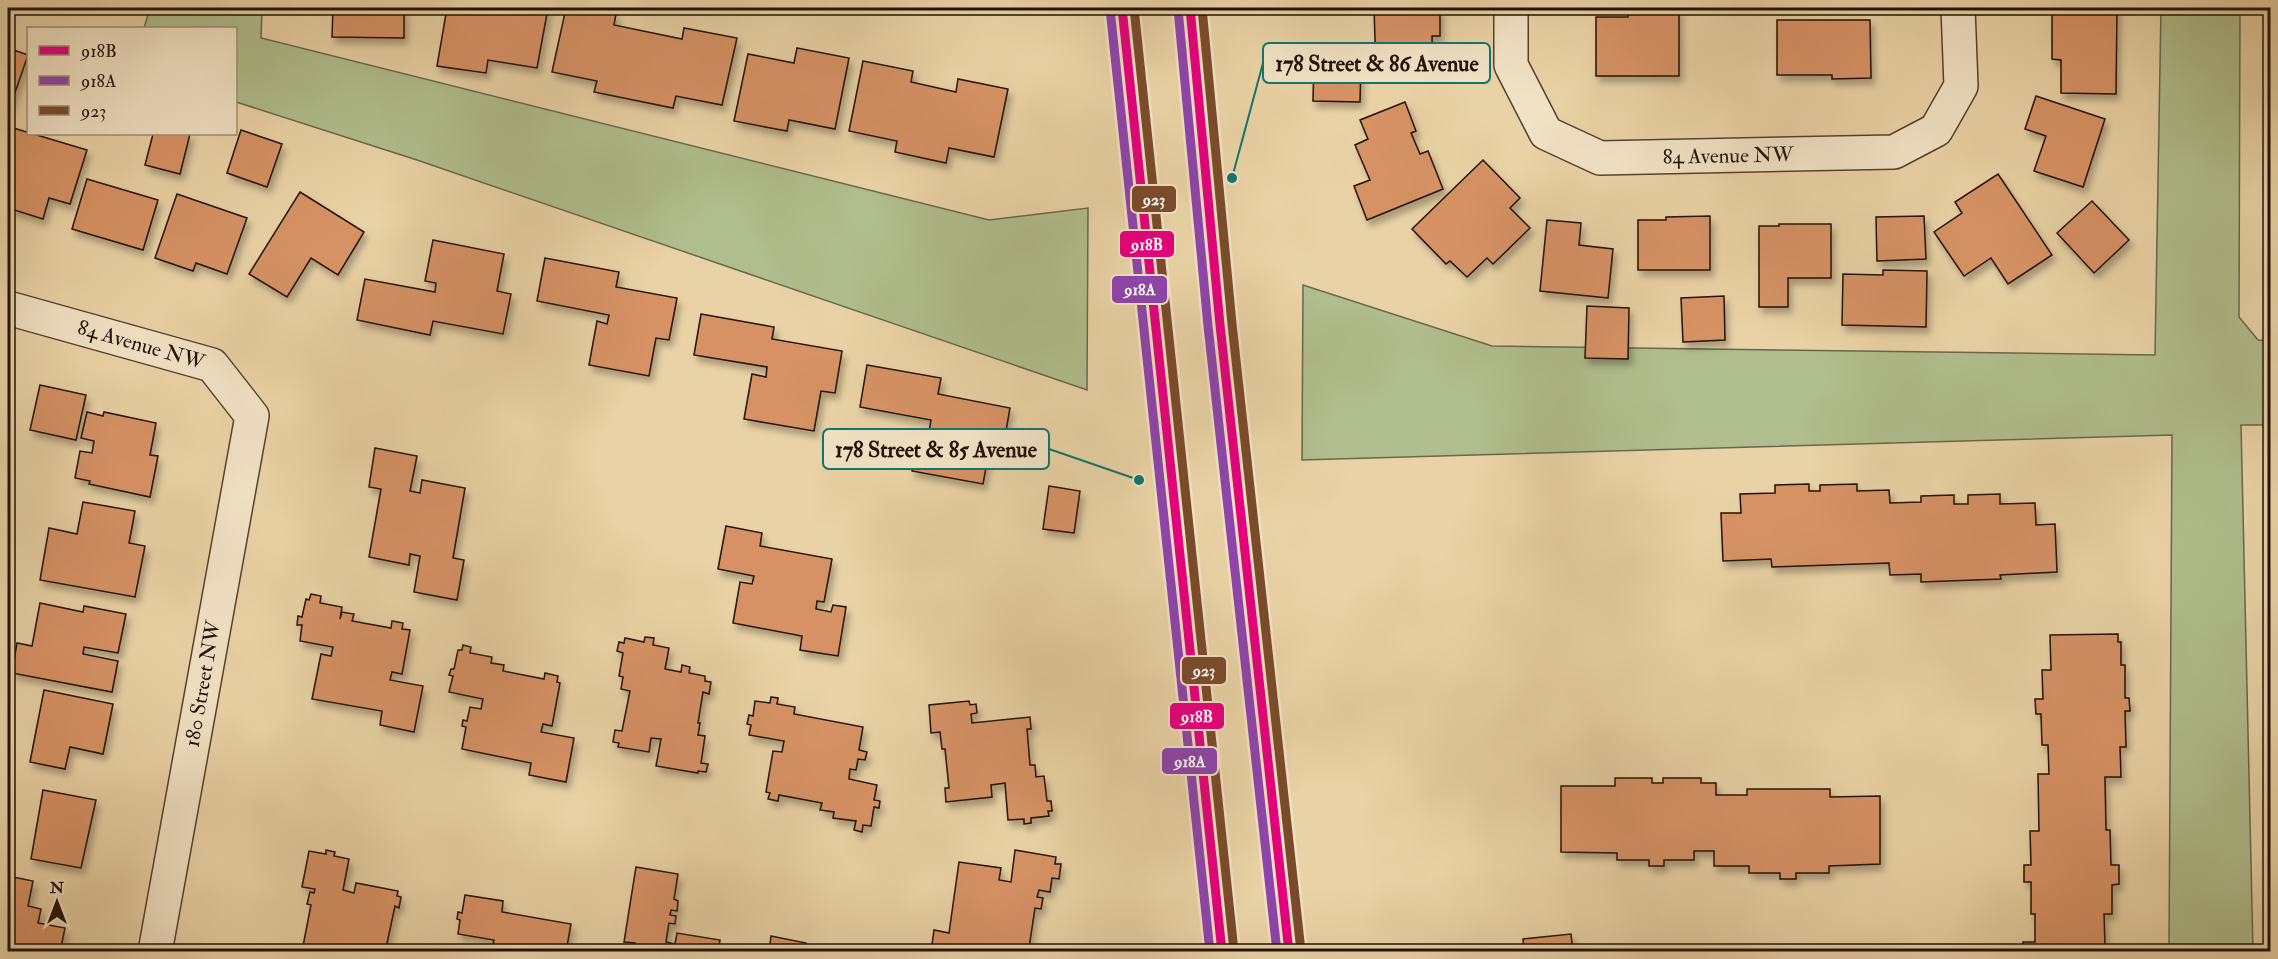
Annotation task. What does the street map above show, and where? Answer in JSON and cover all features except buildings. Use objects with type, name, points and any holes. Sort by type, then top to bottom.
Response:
[{"type":"main road","points":[[1122,8],[1222,951]]},
{"type":"main road","points":[[1190,8],[1220,326],[1289,951]]},
{"type":"main road","name":"84 Avenue NW","points":[[1511,8],[1511,65],[1546,133],[1600,158],[1894,152],[1936,130],[1961,86],[1958,8]]},
{"type":"main road","name":"84 Avenue NW","points":[[8,308],[212,365],[252,416]]},
{"type":"main road","name":"180 Street NW","points":[[155,951],[252,416]]},
{"type":"green space","points":[[150,8],[262,8],[261,38],[989,220],[1088,208],[1087,390],[417,160],[237,102],[237,27],[144,27]]},
{"type":"green space","points":[[2161,8],[2240,8],[2239,317],[2258,340],[2270,341],[2270,425],[2241,425],[2253,951],[2169,951],[2172,435],[1302,460],[1303,285],[1492,346],[2155,355]]},
{"type":"transit line","name":"918B","points":[[1122,8],[1222,952]]},
{"type":"transit line","name":"923","points":[[1134,8],[1234,951]]},
{"type":"transit line","name":"918B","points":[[1190,8],[1220,325],[1289,952]]},
{"type":"transit line","name":"923","points":[[1202,8],[1232,324],[1301,951]]},
{"type":"transit line","name":"918A","points":[[1110,9],[1210,952]]},
{"type":"transit line","name":"918A","points":[[1178,9],[1208,326],[1277,952]]},
{"type":"place","name":"178 Street & 86 Avenue","points":[[1232,178]]},
{"type":"place","name":"178 Street & 85 Avenue","points":[[1139,480]]}]
